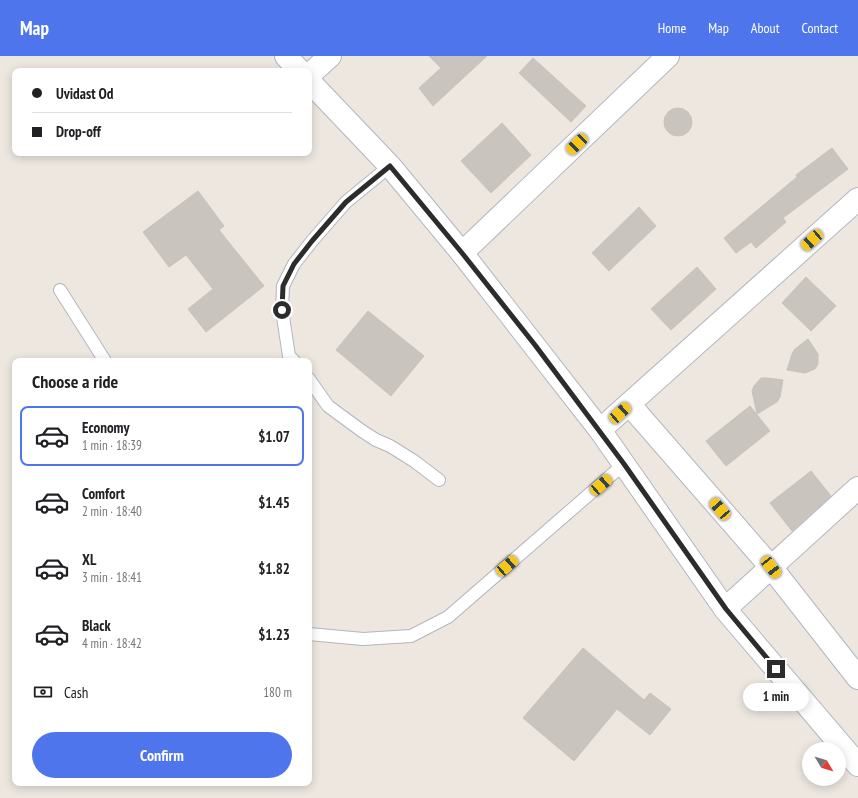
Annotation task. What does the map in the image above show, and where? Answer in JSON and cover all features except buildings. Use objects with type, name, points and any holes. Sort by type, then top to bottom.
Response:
[{"type":"street","points":[[286,56],[297,68]]},
{"type":"street","points":[[312,72],[330,56]]},
{"type":"street","points":[[462,253],[668,56]]},
{"type":"street","points":[[312,84],[390,166],[462,253],[600,430],[726,609],[858,765]]},
{"type":"street","points":[[600,430],[858,199]]},
{"type":"street","points":[[629,404],[771,567],[858,678]]},
{"type":"street","points":[[726,609],[858,488]]},
{"type":"lane","points":[[291,358],[289,356],[282,310],[283,286],[294,264],[346,202],[390,166]]},
{"type":"lane","points":[[60,290],[103,358]]},
{"type":"lane","points":[[312,383],[328,406],[340,416],[376,440],[390,446],[414,461],[439,480]]},
{"type":"lane","points":[[312,634],[364,639],[411,636],[448,617],[624,464]]},
{"type":"route","points":[[282,310],[283,286],[294,264],[346,202],[390,166],[535,345],[600,430],[726,609],[776,669]]}]
